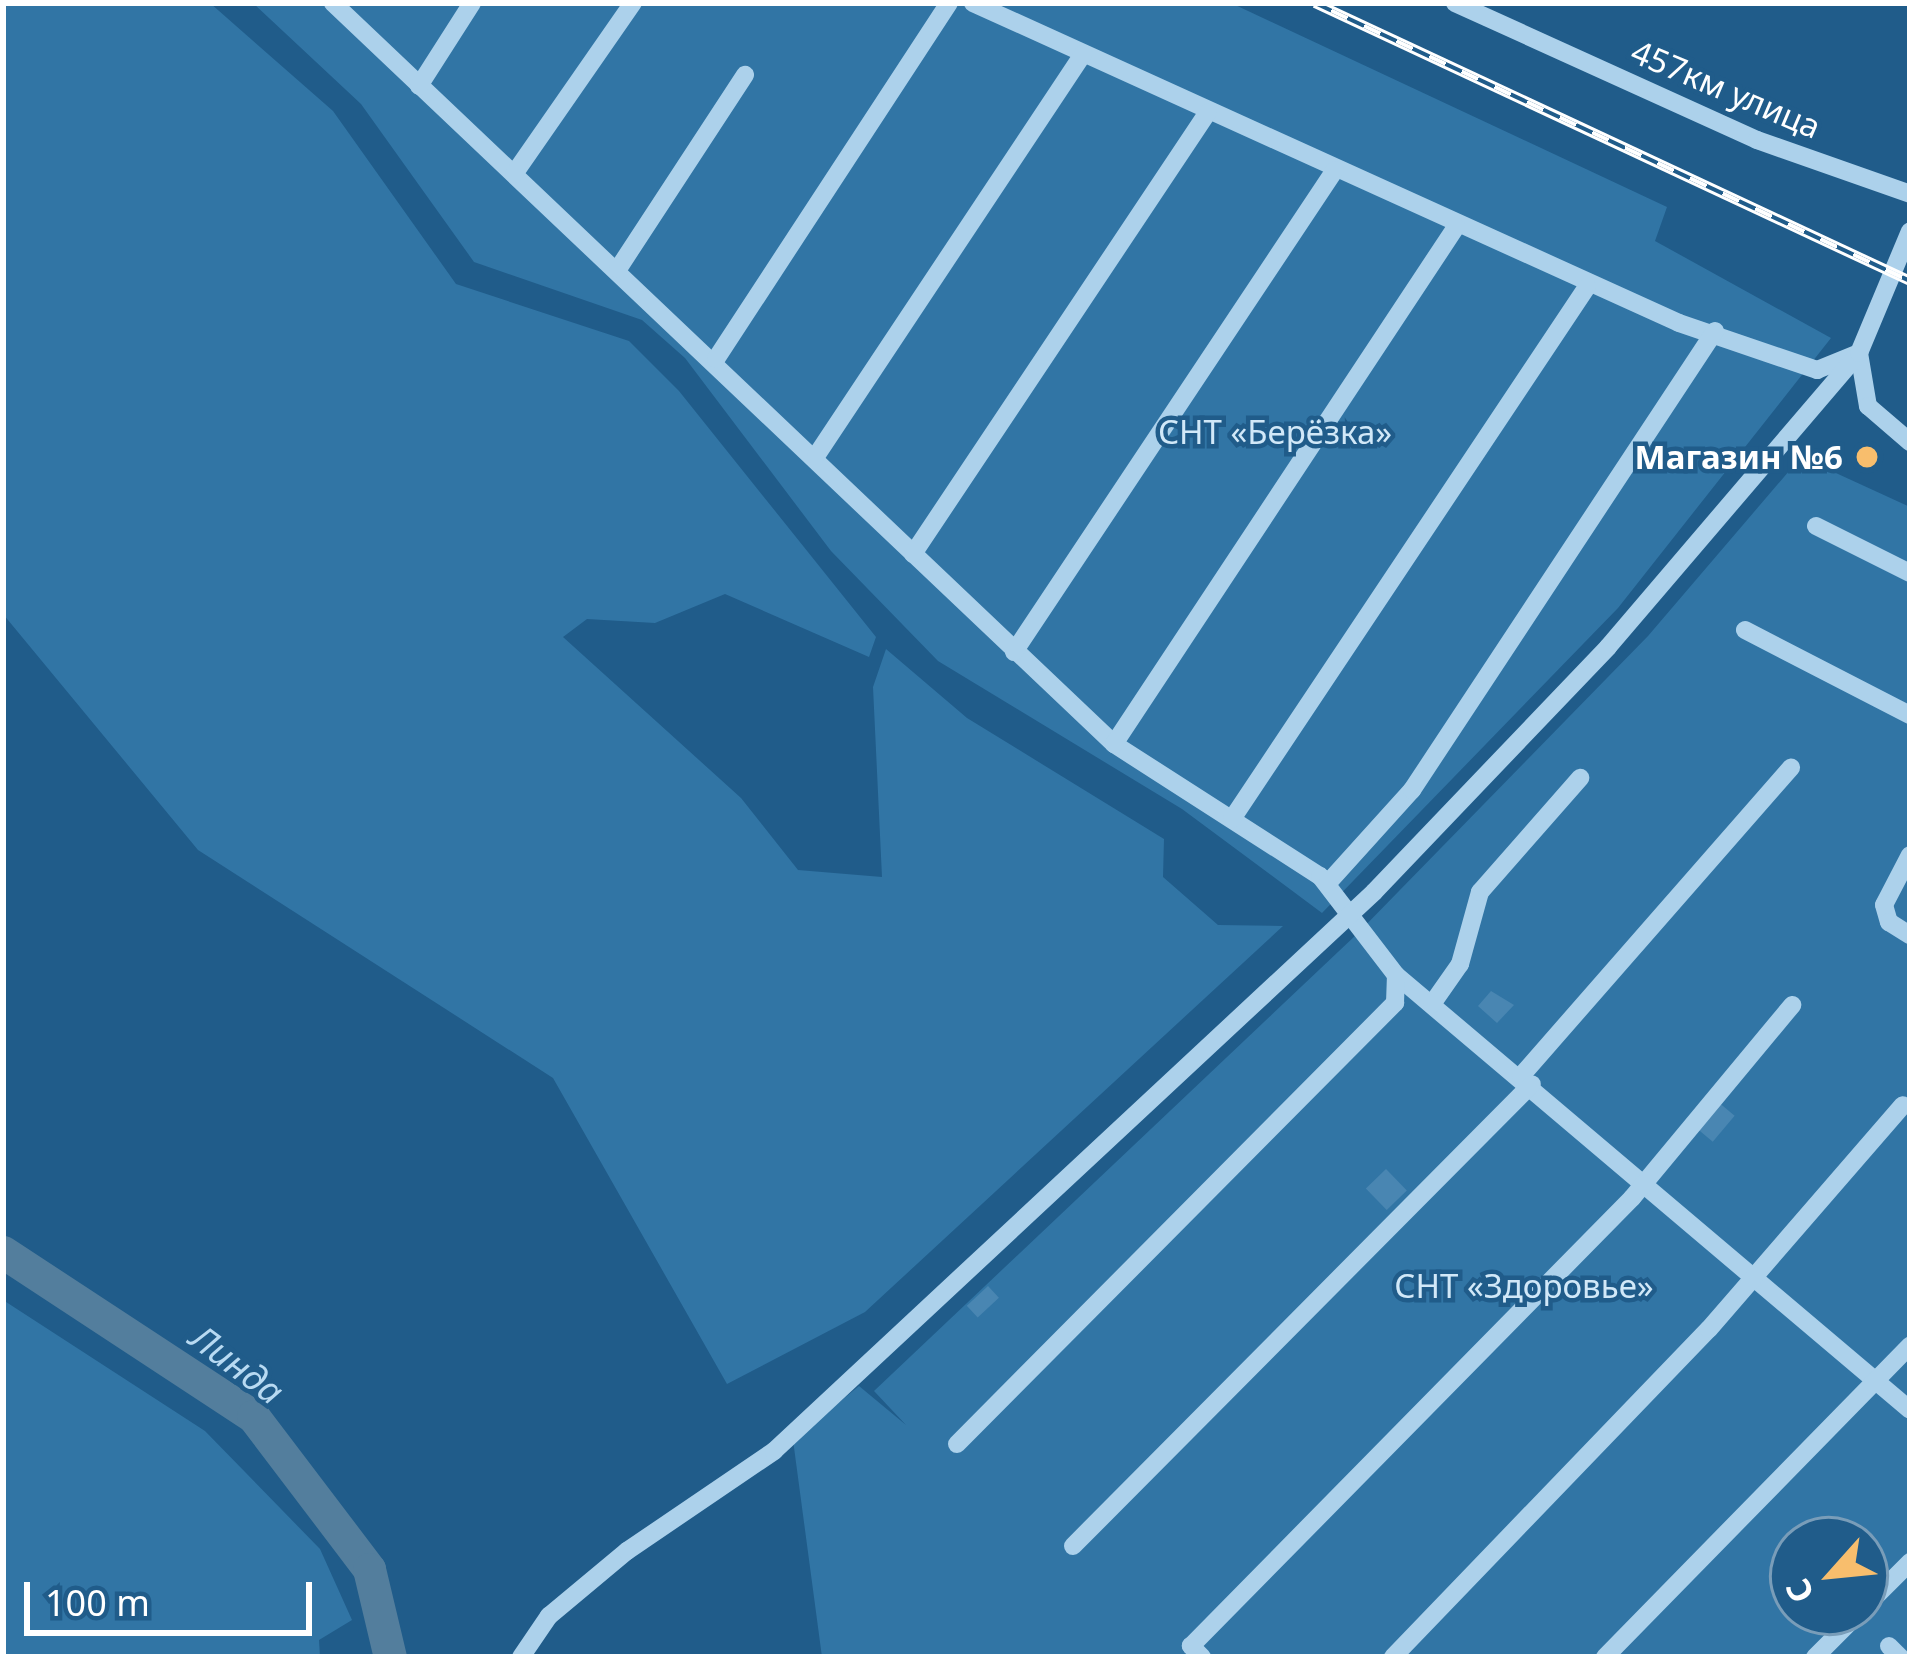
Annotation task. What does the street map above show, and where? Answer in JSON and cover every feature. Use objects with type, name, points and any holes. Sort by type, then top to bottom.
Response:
[{"type":"street","points":[[333,3],[716,359],[1114,745],[1327,884],[1354,911],[1396,975],[1527,1080],[1910,1411]]},
{"type":"street","points":[[419,86],[472,3]]},
{"type":"street","points":[[514,174],[633,3]]},
{"type":"street","points":[[716,359],[950,3]]},
{"type":"street","points":[[973,3],[1587,286],[1817,370],[1859,353]]},
{"type":"street","name":"457км улица","points":[[1456,3],[1757,140],[1910,194]]},
{"type":"street","points":[[816,456],[1083,54]]},
{"type":"street","points":[[618,269],[745,75]]},
{"type":"street","points":[[913,554],[1208,112]]},
{"type":"street","points":[[1014,652],[1335,170]]},
{"type":"street","points":[[1114,745],[1456,227]]},
{"type":"street","points":[[521,1657],[549,1616],[627,1551],[775,1451],[1354,911],[1608,647],[1859,353],[1910,232]]},
{"type":"street","points":[[1232,819],[1587,286]]},
{"type":"street","points":[[1327,884],[1412,790],[1715,331]]},
{"type":"street","points":[[1859,353],[1868,406],[1910,442]]},
{"type":"street","points":[[1816,526],[1910,573]]},
{"type":"street","points":[[1745,630],[1910,715]]},
{"type":"street","points":[[1073,1546],[1527,1080],[1791,768]]},
{"type":"street","points":[[1432,1004],[1460,964],[1480,892],[1580,778]]},
{"type":"street","points":[[1910,855],[1884,905],[1888,922],[1910,934]]},
{"type":"street","points":[[957,1444],[1394,1003],[1396,975]]},
{"type":"street","points":[[1202,1657],[1191,1646],[1644,1181],[1792,1005]]},
{"type":"street","points":[[1393,1657],[1756,1278],[1903,1105]]},
{"type":"street","points":[[1605,1657],[1910,1346]]},
{"type":"street","points":[[1889,1583],[1910,1562]]},
{"type":"street","points":[[1815,1657],[1836,1636]]},
{"type":"green space","points":[[3,3],[210,3],[333,111],[456,284],[629,341],[679,391],[876,637],[869,657],[725,594],[655,623],[587,619],[563,637],[741,798],[798,870],[882,877],[873,687],[886,649],[967,718],[1164,839],[1163,877],[1218,925],[1283,926],[865,1312],[727,1384],[553,1078],[198,850],[3,614]]},
{"type":"green space","name":"СНТ «Берёзка»","points":[[253,3],[1231,3],[1667,207],[1655,241],[1831,338],[1618,608],[1322,913],[1182,809],[938,661],[831,551],[685,358],[642,320],[474,262],[361,104]]},
{"type":"green space","name":"СНТ «Здоровье»","points":[[1801,457],[1910,507],[1910,1657],[822,1657],[793,1440],[859,1386],[906,1425],[874,1391],[1357,934],[1648,636]]},
{"type":"green space","points":[[3,1300],[205,1431],[320,1549],[352,1620],[319,1640],[320,1657],[3,1657]]},
{"type":"building","points":[[1491,991],[1514,1005],[1497,1023],[1478,1006]]},
{"type":"building","points":[[1717,1101],[1735,1116],[1713,1142],[1695,1127]]},
{"type":"building","points":[[1386,1169],[1407,1191],[1387,1210],[1366,1188]]},
{"type":"building","points":[[988,1286],[999,1298],[978,1317],[967,1306]]},
{"type":"waterway","name":"Линда","points":[[3,1252],[253,1416],[369,1569],[390,1657]]},
{"type":"railway","points":[[1315,3],[1910,281]]},
{"type":"place","name":"Магазин №6","points":[[1867,457]]}]
